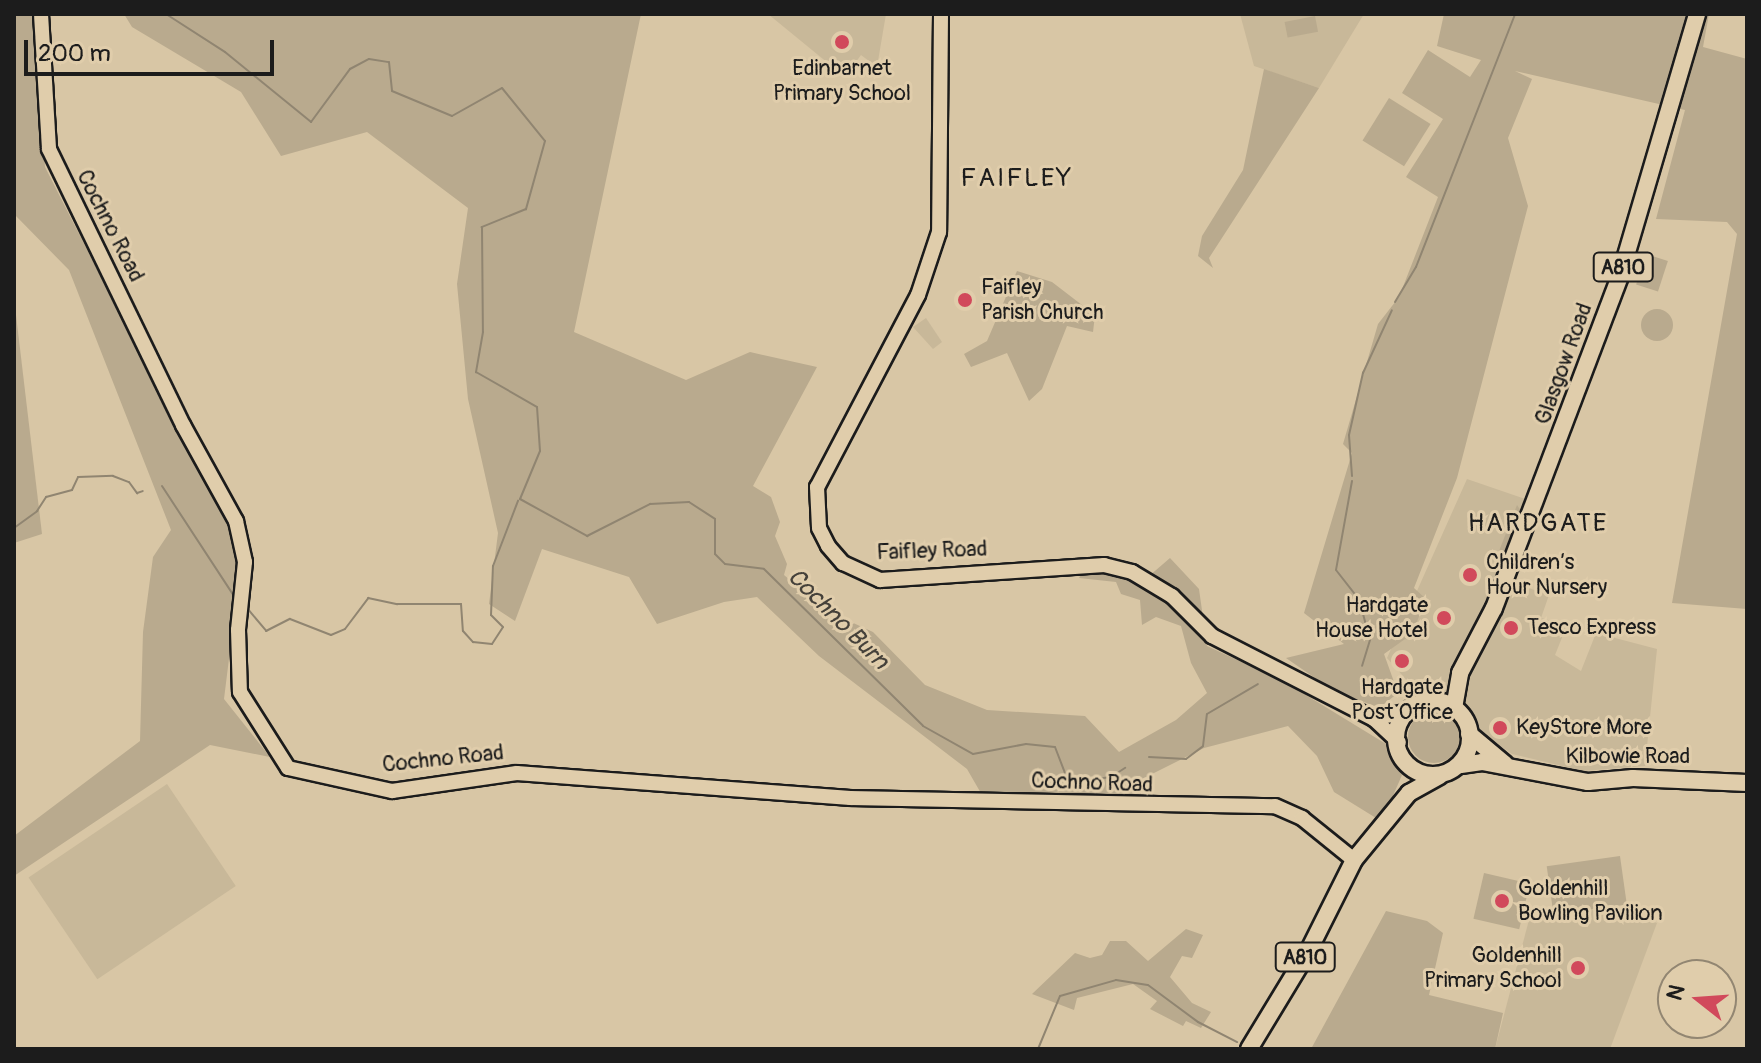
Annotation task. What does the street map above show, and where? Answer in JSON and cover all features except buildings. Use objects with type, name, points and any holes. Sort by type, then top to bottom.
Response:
[{"type":"main road","name":"Glasgow Road","points":[[1454,708],[1460,673],[1494,608],[1620,276],[1697,14]]},
{"type":"main road","name":"Glasgow Road","points":[[1425,699],[1460,673]]},
{"type":"main road","name":"A810","points":[[1405,712],[1425,699]]},
{"type":"main road","points":[[1425,699],[1454,708],[1469,734],[1509,768]]},
{"type":"main road","points":[[1405,712],[1399,742],[1415,769],[1440,776]]},
{"type":"main road","points":[[1461,765],[1469,734]]},
{"type":"main road","name":"Kilbowie Road","points":[[1461,765],[1482,762],[1588,782],[1633,778],[1747,783]]},
{"type":"main road","name":"A810","points":[[1249,1049],[1309,950],[1354,860],[1409,793],[1461,765]]},
{"type":"main road","name":"A810","points":[[1409,793],[1415,769]]},
{"type":"street","name":"Cochno Road","points":[[41,14],[49,149],[183,425],[236,521],[245,562],[238,630],[240,692],[288,768],[392,791],[517,773],[850,798],[1275,806],[1302,818],[1354,860]]},
{"type":"street","name":"Faifley Road","points":[[941,14],[939,232],[918,295],[817,487],[819,528],[828,546],[843,563],[880,580],[1104,565],[1132,572],[1172,596],[1212,636],[1374,719],[1399,742]]},
{"type":"street","points":[[1374,719],[1405,712]]},
{"type":"shaded area","points":[[14,14],[37,14],[45,167],[231,533],[240,570],[224,699],[270,757],[210,745],[14,876],[14,836],[140,741],[143,632],[153,557],[171,530],[69,270],[14,214]]},
{"type":"shaded area","points":[[124,14],[641,14],[574,332],[686,380],[750,352],[817,367],[753,486],[771,497],[780,522],[775,536],[787,564],[784,575],[827,611],[873,632],[925,685],[987,710],[1085,716],[1119,752],[1176,720],[1207,693],[1191,663],[1181,626],[1156,617],[1142,625],[1140,600],[1121,594],[1116,582],[1079,578],[1084,569],[1141,583],[1170,558],[1199,589],[1207,646],[1283,681],[1391,747],[1402,775],[1392,798],[1376,818],[1334,792],[1317,756],[1288,726],[1204,748],[1138,781],[1143,802],[982,795],[967,769],[819,656],[757,597],[724,602],[657,624],[629,577],[542,549],[515,621],[489,604],[498,533],[468,399],[457,284],[468,208],[367,132],[281,156],[241,92],[132,27]]},
{"type":"shaded area","name":"Edinbarnet Primary School","points":[[768,14],[886,14],[877,67],[861,55],[845,77]]},
{"type":"shaded area","points":[[1240,14],[1364,14],[1319,88],[1254,66]]},
{"type":"shaded area","points":[[1444,14],[1709,14],[1703,47],[1747,59],[1747,609],[1672,603],[1737,234],[1727,222],[1656,219],[1685,110],[1515,71],[1532,79],[1508,138],[1528,206],[1457,478],[1414,588],[1426,599],[1412,634],[1384,654],[1398,693],[1379,708],[1331,689],[1286,658],[1344,644],[1304,613],[1352,453],[1343,444],[1378,324],[1399,297],[1438,197],[1406,177],[1443,119],[1402,93],[1428,50],[1470,77],[1481,60],[1437,46]]},
{"type":"shaded area","points":[[1315,16],[1318,32],[1288,38],[1285,22]]},
{"type":"shaded area","points":[[1264,69],[1319,88],[1209,258],[1213,268],[1198,256],[1202,236],[1243,170]]},
{"type":"shaded area","points":[[1389,98],[1431,124],[1404,166],[1363,140]]},
{"type":"shaded area","points":[[1646,254],[1668,261],[1658,292],[1636,284]]},
{"type":"shaded area","points":[[1017,271],[1052,282],[1095,315],[1093,332],[1067,326],[1042,389],[1029,401],[1007,353],[971,367],[964,354],[987,341]]},
{"type":"shaded area","points":[[14,298],[42,534],[14,543]]},
{"type":"shaded area","points":[[1657,309],[1669,313],[1673,325],[1669,337],[1657,341],[1645,337],[1641,325],[1645,313]]},
{"type":"shaded area","points":[[926,318],[942,342],[933,349],[913,327]]},
{"type":"shaded area","points":[[1467,479],[1543,505],[1514,583],[1549,595],[1541,618],[1567,625],[1555,655],[1581,671],[1596,633],[1657,649],[1645,766],[1583,771],[1512,754],[1410,684],[1387,658]]},
{"type":"shaded area","points":[[1517,505],[1523,514],[1509,549],[1492,569]]},
{"type":"shaded area","points":[[1434,711],[1452,719],[1460,737],[1452,755],[1434,763],[1416,755],[1408,737],[1416,719]]},
{"type":"shaded area","points":[[167,784],[236,886],[97,979],[29,877]]},
{"type":"shaded area","points":[[1620,856],[1627,905],[1554,915],[1547,866]]},
{"type":"shaded area","name":"Goldenhill Bowling Pavilion","points":[[1484,873],[1530,884],[1519,929],[1473,919]]},
{"type":"shaded area","name":"Goldenhill Primary School","points":[[1614,908],[1657,923],[1610,1049],[1495,1049],[1530,916]]},
{"type":"shaded area","points":[[1386,911],[1427,921],[1443,933],[1429,995],[1503,1013],[1495,1049],[1311,1049]]},
{"type":"shaded area","points":[[1186,929],[1203,935],[1192,958],[1182,956],[1170,977],[1192,1003],[1211,1012],[1201,1028],[1186,1021],[1183,1026],[1150,1009],[1157,1001],[1133,984],[1077,998],[1074,1010],[1032,994],[1075,953],[1090,958],[1102,955],[1110,941],[1126,941],[1148,961]]},
{"type":"waterway","name":"Cochno Burn","points":[[166,14],[225,52],[311,122],[350,69],[369,59],[389,62],[392,91],[452,116],[502,88],[545,141],[526,209],[482,227],[483,332],[476,372],[537,407],[540,451],[520,499],[587,536],[650,504],[689,502],[715,519],[715,554],[725,564],[764,569],[923,726],[973,754],[1026,744],[1055,747],[1069,783],[1111,777],[1125,768]]},
{"type":"waterway","points":[[1395,302],[1416,267],[1515,14]]},
{"type":"waterway","points":[[1352,476],[1349,435],[1363,373],[1392,310]]},
{"type":"waterway","points":[[14,528],[37,511],[46,497],[72,490],[78,477],[113,476],[129,482],[137,493],[143,491]]},
{"type":"waterway","points":[[1352,481],[1336,570],[1359,599],[1370,640],[1362,666]]},
{"type":"waterway","points":[[162,486],[234,596]]},
{"type":"waterway","points":[[247,608],[266,631],[290,619],[331,635],[345,629],[368,598],[397,604],[461,604],[463,631],[473,642],[492,644],[503,627],[491,615],[493,566],[518,501]]},
{"type":"waterway","name":"Cochno Burn","points":[[1149,757],[1186,759],[1203,746],[1207,714],[1258,684]]},
{"type":"waterway","points":[[1038,1049],[1060,996],[1116,980],[1148,985],[1198,1022],[1237,1042]]},
{"type":"place","name":"Edinbarnet Primary School","points":[[842,42]]},
{"type":"place","name":"Faifley Parish Church","points":[[965,300]]},
{"type":"place","name":"Children’s Hour Nursery","points":[[1470,575]]},
{"type":"place","name":"Hardgate House Hotel","points":[[1444,618]]},
{"type":"place","name":"Tesco Express","points":[[1511,628]]},
{"type":"place","name":"Hardgate Post Office","points":[[1402,661]]},
{"type":"place","name":"KeyStore More","points":[[1500,728]]},
{"type":"place","name":"Goldenhill Bowling Pavilion","points":[[1502,901]]},
{"type":"place","name":"Goldenhill Primary School","points":[[1578,968]]},
{"type":"district","name":"FAIFLEY","points":[[1017,179]]},
{"type":"district","name":"HARDGATE","points":[[1538,524]]}]
